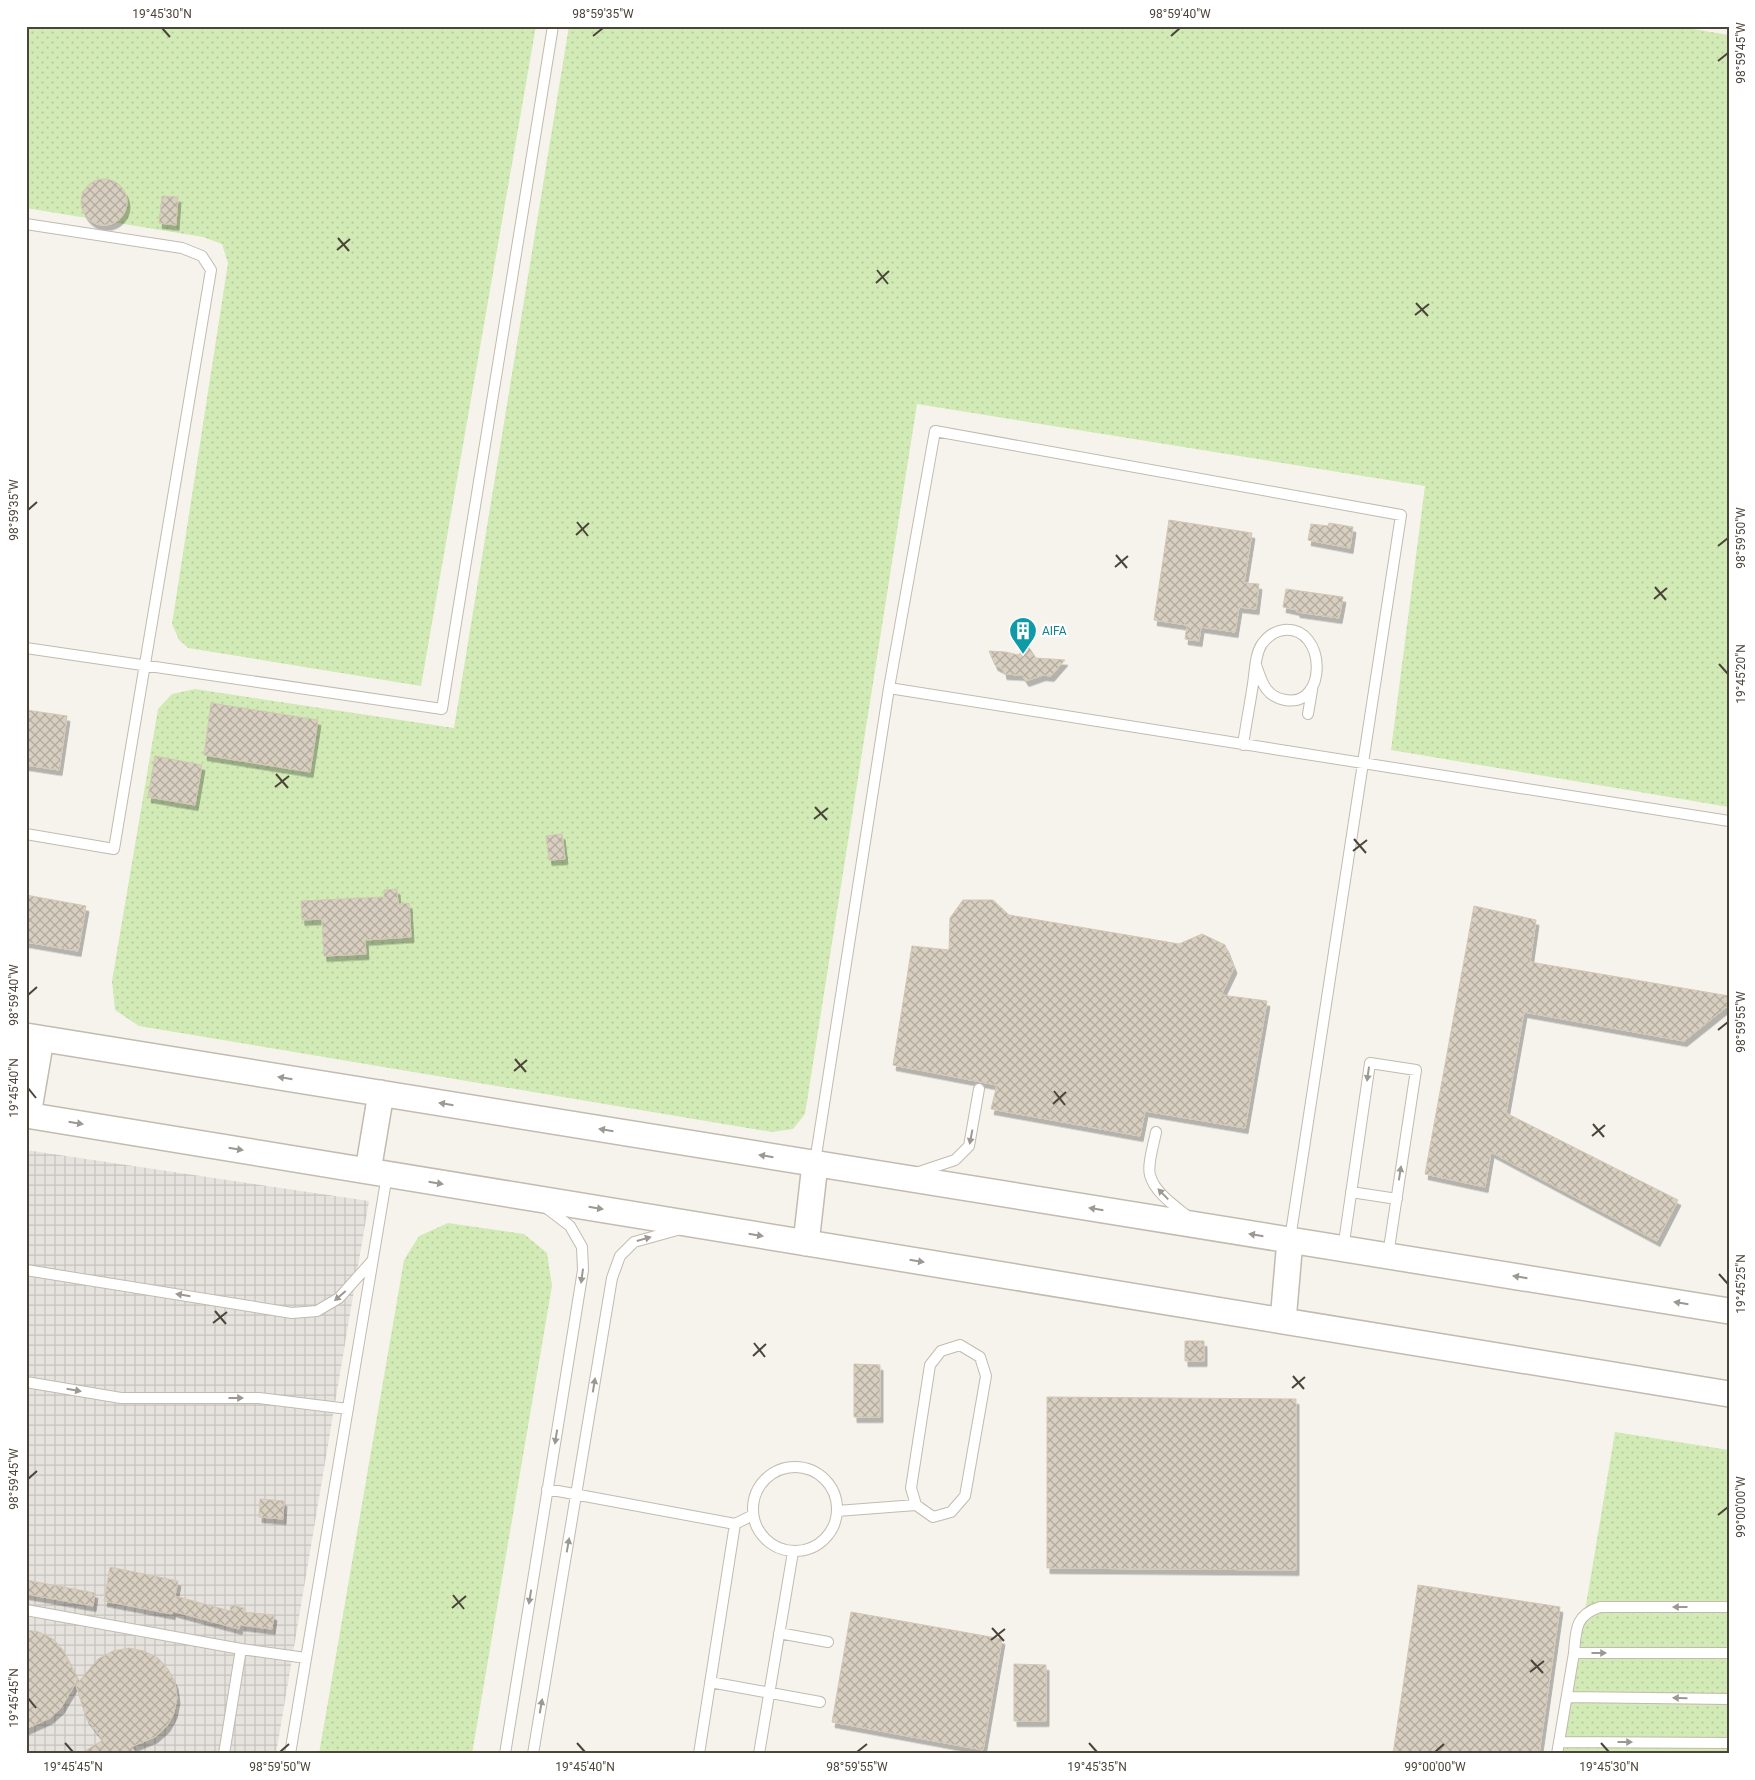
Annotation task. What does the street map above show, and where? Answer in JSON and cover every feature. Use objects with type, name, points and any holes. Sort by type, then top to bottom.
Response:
[{"type":"street","points":[[1729,1311],[31,1038],[27,1115],[1729,1394]]},
{"type":"street","points":[[378,1173],[381,1094]]},
{"type":"street","points":[[806,1243],[814,1164]]},
{"type":"street","points":[[1283,1321],[1290,1240]]},
{"type":"lane","points":[[26,648],[442,709],[553,26]]},
{"type":"lane","points":[[26,224],[182,248],[202,256],[211,270],[114,849],[26,834]]},
{"type":"lane","points":[[814,1164],[889,688],[936,430],[1401,515],[1290,1240]]},
{"type":"lane","points":[[1243,744],[1258,650],[1271,634],[1279,630],[1288,630],[1305,635],[1316,654],[1316,680],[1306,696],[1292,701],[1272,696],[1264,688],[1256,665]]},
{"type":"lane","points":[[889,688],[1729,821]]},
{"type":"lane","points":[[1308,714],[1312,688]]},
{"type":"lane","points":[[1343,1249],[1370,1063],[1416,1070],[1388,1256]]},
{"type":"lane","points":[[903,1178],[955,1160],[969,1146],[980,1089]]},
{"type":"lane","points":[[1156,1132],[1149,1175],[1159,1192],[1199,1226]]},
{"type":"lane","points":[[290,1754],[373,1260],[378,1173]]},
{"type":"lane","points":[[1351,1192],[1396,1199]]},
{"type":"lane","points":[[505,1754],[583,1270],[582,1247],[570,1226],[532,1198]]},
{"type":"lane","points":[[533,1754],[612,1278],[620,1256],[634,1242],[696,1225]]},
{"type":"lane","points":[[26,1270],[292,1312],[318,1311],[339,1298],[373,1260]]},
{"type":"lane","points":[[837,1511],[916,1505],[934,1517],[951,1512],[965,1496],[986,1376],[980,1357],[960,1345],[941,1351],[930,1365],[910,1488],[916,1505]]},
{"type":"lane","points":[[26,1382],[121,1398],[258,1398],[348,1410]]},
{"type":"lane","points":[[796,1467],[809,1469],[821,1476],[830,1485],[836,1498],[835,1524],[828,1536],[818,1545],[806,1550],[792,1552],[778,1548],[766,1540],[757,1529],[753,1515],[753,1500],[759,1487],[768,1476],[781,1469],[796,1467]]},
{"type":"lane","points":[[547,1489],[735,1524],[753,1515]]},
{"type":"lane","points":[[699,1754],[735,1524]]},
{"type":"lane","points":[[759,1754],[792,1552]]},
{"type":"lane","points":[[1557,1754],[1577,1626],[1581,1618],[1591,1610],[1600,1607],[1729,1606]]},
{"type":"lane","points":[[26,1610],[241,1649],[306,1658]]},
{"type":"lane","points":[[779,1634],[828,1642]]},
{"type":"lane","points":[[224,1754],[241,1649]]},
{"type":"lane","points":[[1574,1653],[1729,1653]]},
{"type":"lane","points":[[710,1682],[820,1702]]},
{"type":"lane","points":[[1567,1697],[1729,1699]]},
{"type":"lane","points":[[1559,1742],[1729,1743]]},
{"type":"shaded area","points":[[26,1150],[369,1201],[276,1754],[26,1754]]},
{"type":"green space","points":[[26,26],[536,26],[421,686],[188,648],[179,640],[172,624],[228,263],[222,244],[203,237],[26,208]]},
{"type":"green space","points":[[569,26],[1675,26],[1729,35],[1729,807],[1391,750],[1425,486],[917,404],[805,1114],[793,1129],[772,1132],[139,1026],[115,1010],[112,981],[158,709],[172,694],[195,689],[454,728]]},
{"type":"green space","points":[[448,1223],[524,1234],[547,1253],[552,1286],[472,1754],[319,1754],[404,1260],[419,1236]]},
{"type":"green space","points":[[1615,1432],[1729,1450],[1729,1754],[1561,1754]]},
{"type":"building","points":[[104,179],[117,183],[123,189],[127,202],[123,215],[117,221],[104,225],[91,221],[85,215],[81,202],[85,189],[91,183]]},
{"type":"building","points":[[162,196],[178,197],[176,225],[159,223]]},
{"type":"building","points":[[1169,520],[1252,533],[1244,583],[1259,584],[1256,609],[1239,607],[1235,632],[1201,627],[1199,641],[1185,639],[1187,625],[1154,620]]},
{"type":"building","points":[[1329,523],[1353,527],[1350,548],[1308,540],[1311,524],[1328,526]]},
{"type":"building","points":[[1286,589],[1343,597],[1339,618],[1297,612],[1297,610],[1283,607]]},
{"type":"building","name":"AIFA","points":[[1028,646],[1036,658],[1065,660],[1051,676],[1043,675],[1026,681],[1022,675],[1004,674],[1003,669],[995,665],[989,651],[1018,655]]},
{"type":"building","points":[[211,703],[318,720],[310,772],[204,755]]},
{"type":"building","points":[[26,710],[67,716],[59,770],[26,765]]},
{"type":"building","points":[[155,756],[202,765],[195,805],[148,797]]},
{"type":"building","points":[[562,834],[565,859],[549,860],[546,836]]},
{"type":"building","points":[[397,889],[398,904],[409,903],[411,937],[365,940],[366,954],[324,956],[322,919],[302,920],[301,901],[384,897],[384,890]]},
{"type":"building","points":[[26,895],[86,906],[78,951],[26,942]]},
{"type":"building","points":[[963,900],[993,900],[1009,915],[1179,944],[1202,934],[1225,945],[1234,968],[1221,995],[1267,1001],[1245,1128],[1145,1111],[1140,1136],[991,1109],[997,1085],[893,1065],[912,946],[949,950],[950,918]]},
{"type":"building","points":[[1474,906],[1536,920],[1530,962],[1729,996],[1729,1005],[1684,1041],[1524,1012],[1506,1113],[1678,1200],[1657,1241],[1491,1152],[1485,1187],[1425,1174]]},
{"type":"building","points":[[1185,1341],[1204,1341],[1204,1361],[1185,1361]]},
{"type":"building","points":[[854,1364],[880,1365],[880,1417],[854,1417]]},
{"type":"building","points":[[1047,1397],[1296,1399],[1296,1570],[1047,1568]]},
{"type":"building","points":[[260,1499],[284,1501],[283,1519],[259,1517]]},
{"type":"building","points":[[110,1567],[178,1581],[175,1596],[230,1611],[231,1605],[244,1608],[243,1612],[274,1615],[272,1629],[240,1625],[239,1629],[172,1611],[172,1614],[104,1601]]},
{"type":"building","points":[[26,1580],[95,1593],[93,1606],[26,1594]]},
{"type":"building","points":[[1418,1585],[1560,1607],[1539,1754],[1393,1754]]},
{"type":"building","points":[[851,1612],[1002,1639],[983,1750],[832,1722]]},
{"type":"building","points":[[26,1630],[39,1632],[53,1639],[63,1650],[78,1679],[61,1708],[50,1718],[26,1729]]},
{"type":"building","points":[[129,1648],[144,1651],[158,1658],[168,1669],[175,1683],[177,1698],[174,1713],[167,1726],[155,1737],[131,1747],[138,1754],[80,1754],[103,1740],[86,1718],[76,1685],[98,1659],[113,1651]]},
{"type":"building","points":[[1014,1664],[1046,1665],[1046,1721],[1014,1721]]},
{"type":"place","name":"AIFA","points":[[1023,655]]}]
